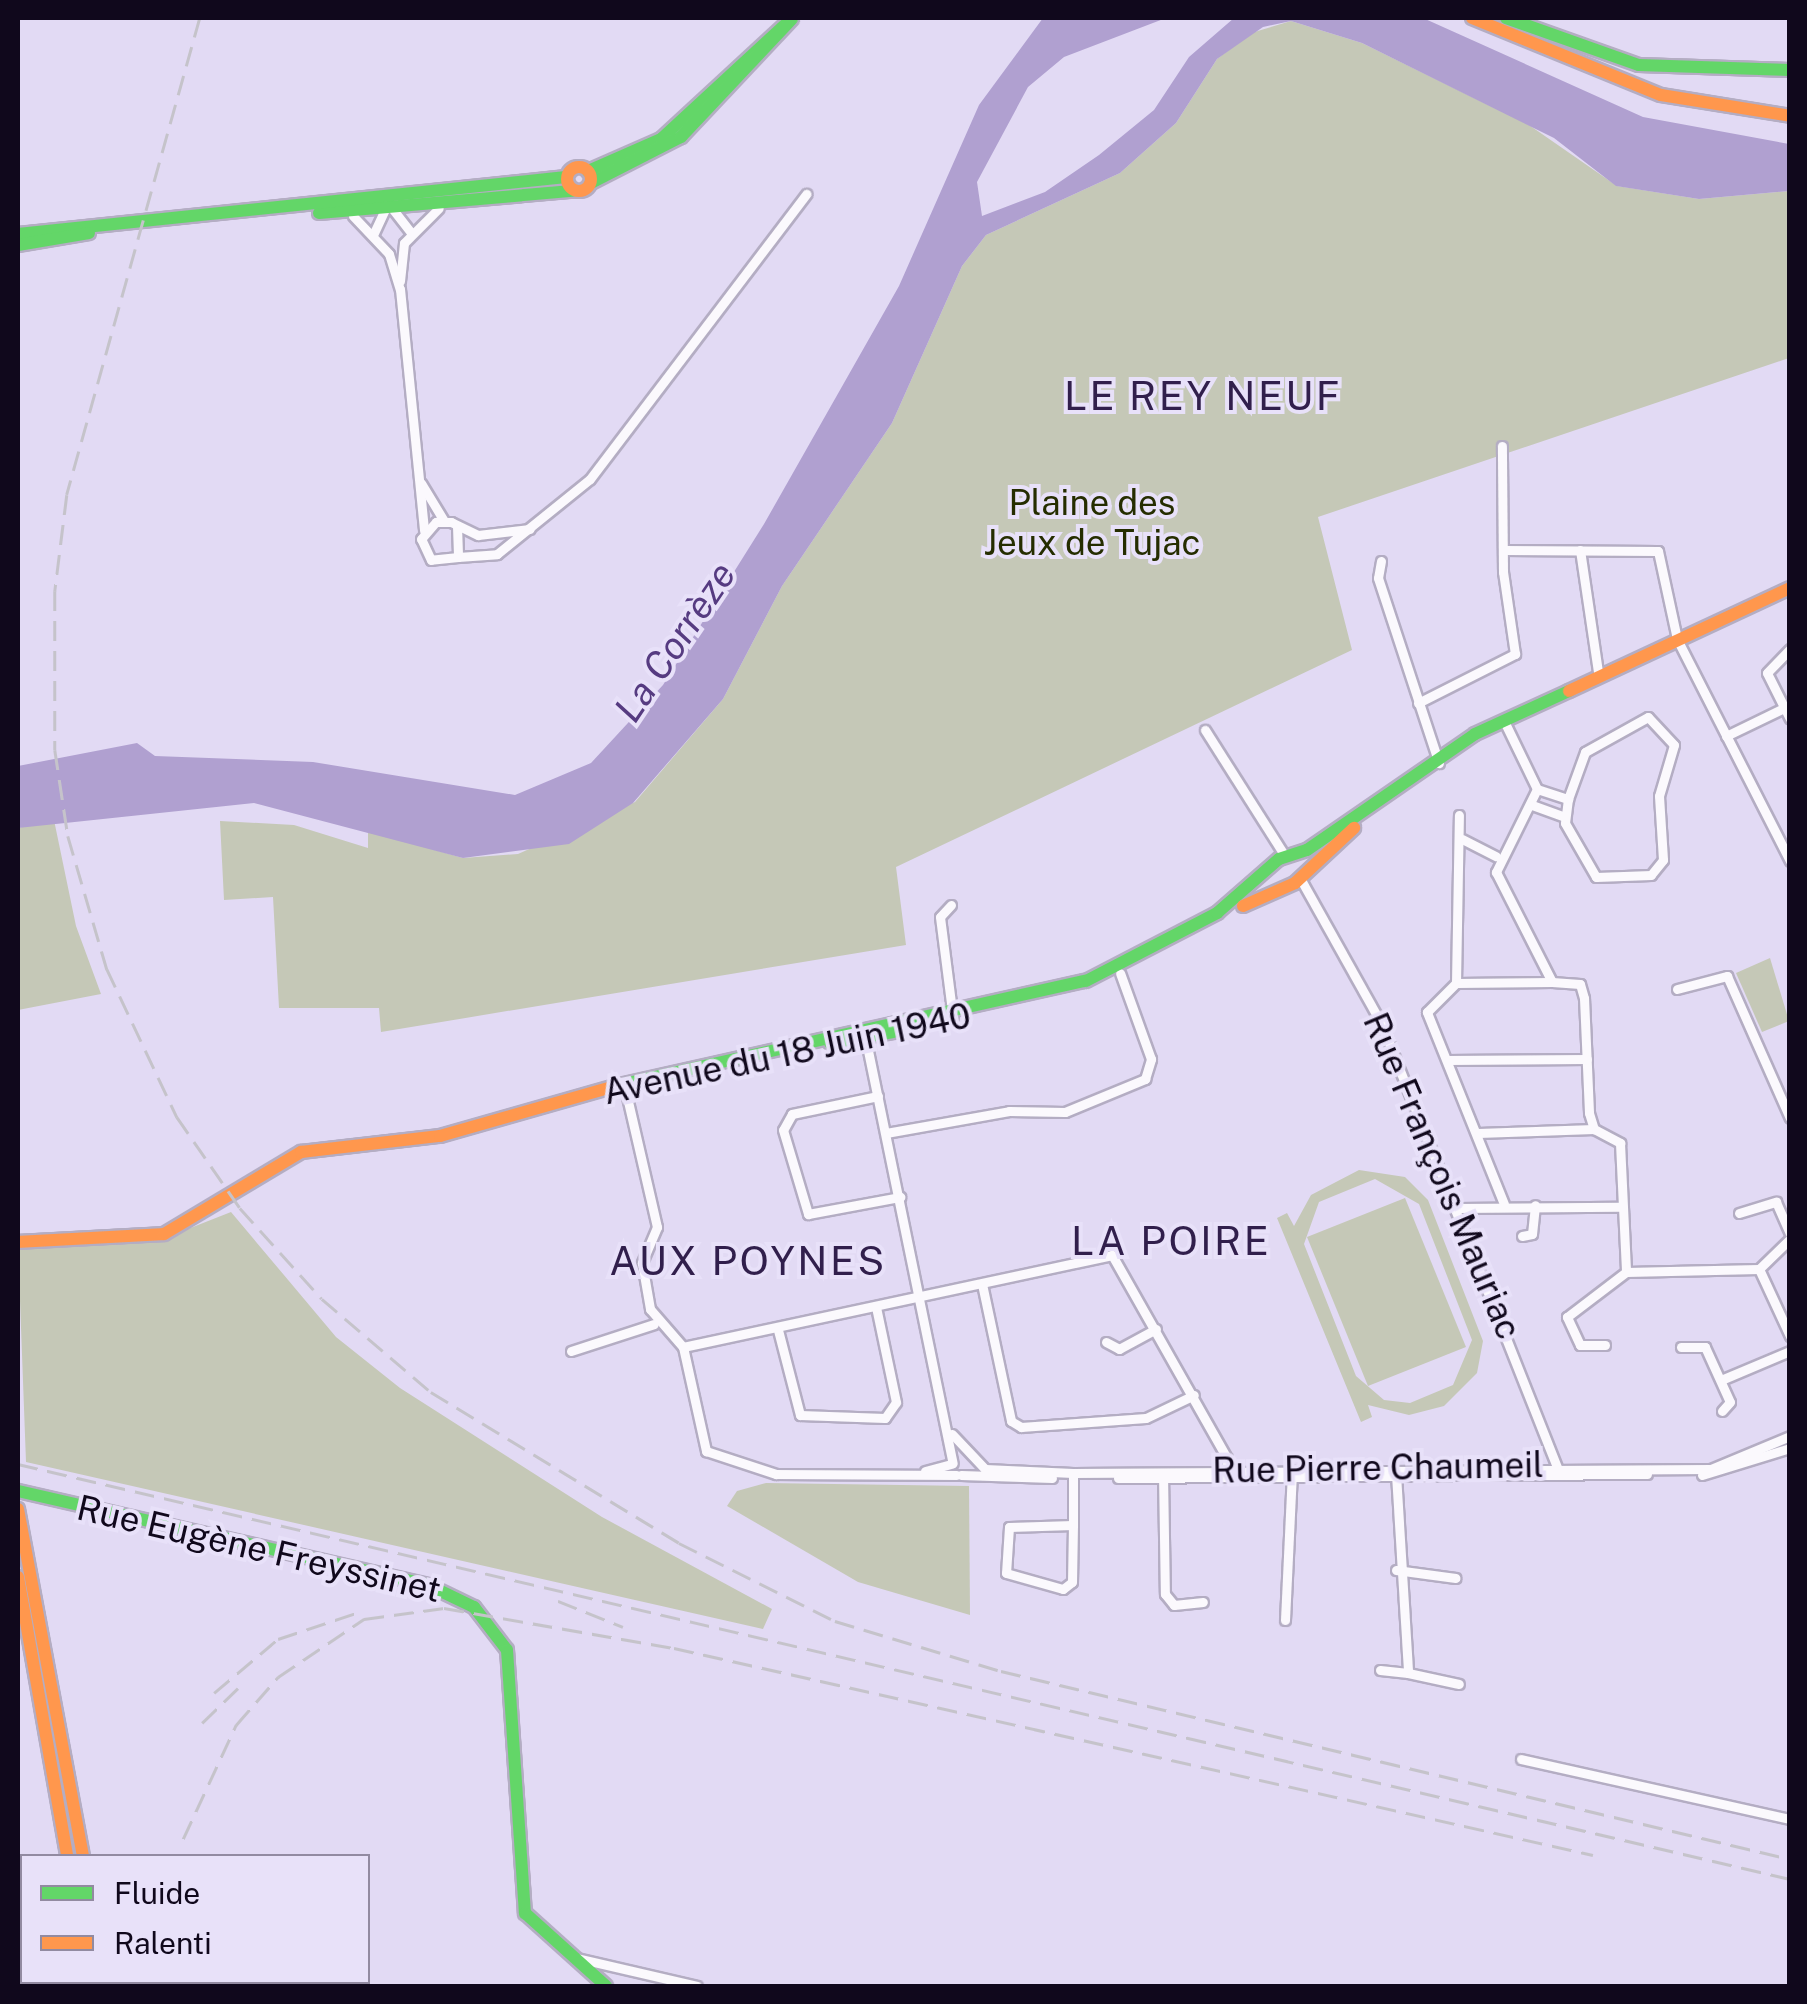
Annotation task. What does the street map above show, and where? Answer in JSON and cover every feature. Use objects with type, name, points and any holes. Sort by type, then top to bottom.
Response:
[{"type":"main road","points":[[1472,18],[1661,94],[1790,116]]},
{"type":"main road","points":[[1506,18],[1640,65],[1790,70]]},
{"type":"main road","points":[[18,234],[302,211],[447,195],[566,176],[590,177],[680,138],[792,19],[661,139],[590,177],[572,191],[354,216],[302,211]]},
{"type":"main road","points":[[566,176],[572,191]]},
{"type":"main road","points":[[18,245],[99,230]]},
{"type":"main road","name":"Avenue du 18 Juin 1940","points":[[624,1086],[865,1038],[1086,981],[1188,931],[1282,861],[1439,763],[1598,672],[1790,588]]},
{"type":"main road","name":"Avenue du 18 Juin 1940","points":[[1506,725],[1678,639]]},
{"type":"main road","name":"Avenue du 18 Juin 1940","points":[[952,1014],[1093,983],[1120,973],[1295,880],[1439,763]]},
{"type":"main road","points":[[1282,861],[1295,880]]},
{"type":"main road","points":[[1282,861],[1295,880]]},
{"type":"main road","name":"Avenue du 18 Juin 1940","points":[[18,1239],[194,1222],[301,1152],[440,1136],[624,1086],[865,1038]]},
{"type":"main road","name":"Rue Eugène Freyssinet","points":[[18,1491],[428,1585],[474,1606],[507,1650],[525,1913],[606,1986]]},
{"type":"main road","points":[[19,1515],[83,1854]]},
{"type":"main road","points":[[18,1577],[68,1854]]},
{"type":"street","points":[[439,208],[411,233],[400,289],[424,530],[431,560],[458,557],[478,562],[532,528],[614,453],[806,194]]},
{"type":"street","points":[[373,235],[389,210],[447,195]]},
{"type":"street","points":[[362,202],[389,210],[411,233]]},
{"type":"street","points":[[354,216],[373,235],[400,289]]},
{"type":"street","points":[[1418,703],[1516,654],[1504,550],[1502,446]]},
{"type":"street","points":[[421,483],[444,521],[484,536],[502,550]]},
{"type":"street","points":[[424,530],[444,521]]},
{"type":"street","points":[[456,526],[458,557]]},
{"type":"street","points":[[484,536],[532,528]]},
{"type":"street","points":[[1504,550],[1658,551],[1678,639],[1790,861]]},
{"type":"street","points":[[1580,550],[1598,672]]},
{"type":"street","points":[[1380,561],[1418,703],[1439,763]]},
{"type":"street","points":[[1790,649],[1768,673],[1790,719]]},
{"type":"street","points":[[1726,736],[1784,708]]},
{"type":"street","points":[[1532,805],[1563,816],[1596,877],[1658,872],[1660,784],[1674,756],[1663,723],[1648,717],[1594,744],[1563,816]]},
{"type":"street","points":[[1496,856],[1532,805],[1537,790],[1506,725]]},
{"type":"street","points":[[1205,730],[1282,861]]},
{"type":"street","points":[[1537,790],[1568,799]]},
{"type":"street","points":[[1456,983],[1454,852],[1462,839],[1458,815]]},
{"type":"street","points":[[1462,839],[1496,856],[1552,982]]},
{"type":"street","name":"Rue François Mauriac","points":[[1295,880],[1382,1025],[1559,1469]]},
{"type":"street","points":[[951,905],[940,917],[952,1014]]},
{"type":"street","points":[[886,1133],[1009,1111],[1065,1112],[1150,1072],[1120,973]]},
{"type":"street","points":[[1677,989],[1728,976],[1790,1118]]},
{"type":"street","points":[[1504,1204],[1427,1012],[1456,983],[1580,984],[1594,1129]]},
{"type":"street","points":[[865,1038],[960,1461],[959,1475]]},
{"type":"street","points":[[1447,1060],[1587,1059]]},
{"type":"street","points":[[624,1086],[657,1227],[642,1270],[654,1324],[683,1347],[698,1434],[714,1456],[776,1474],[922,1472],[960,1461]]},
{"type":"street","points":[[878,1096],[792,1114],[782,1130],[808,1214],[900,1197]]},
{"type":"street","points":[[1478,1134],[1594,1129],[1615,1136],[1626,1272]]},
{"type":"street","points":[[1605,1345],[1580,1345],[1567,1317],[1626,1272],[1759,1269],[1790,1236],[1776,1202],[1740,1212]]},
{"type":"street","points":[[1458,1208],[1504,1204],[1620,1207]]},
{"type":"street","points":[[1522,1236],[1532,1234],[1536,1205]]},
{"type":"street","points":[[683,1347],[778,1330],[1112,1255],[1194,1395],[1228,1475]]},
{"type":"street","points":[[1759,1269],[1790,1336]]},
{"type":"street","points":[[982,1284],[1011,1422],[1021,1428],[1146,1418],[1194,1395]]},
{"type":"street","points":[[778,1330],[800,1415],[885,1418],[896,1402],[876,1307]]},
{"type":"street","points":[[571,1351],[654,1324]]},
{"type":"street","points":[[1106,1342],[1120,1350],[1156,1328]]},
{"type":"street","points":[[1680,1346],[1706,1347],[1730,1402],[1722,1412]]},
{"type":"street","points":[[1721,1380],[1790,1350]]},
{"type":"street","name":"Rue Pierre Chaumeil","points":[[922,1472],[1073,1476],[1711,1468],[1790,1436]]},
{"type":"street","name":"Rue Pierre Chaumeil","points":[[1292,1472],[1396,1474],[1559,1469],[1712,1475],[1790,1448]]},
{"type":"street","name":"Rue Pierre Chaumeil","points":[[960,1461],[1073,1476]]},
{"type":"street","points":[[1285,1620],[1292,1472]]},
{"type":"street","points":[[1163,1474],[1165,1594],[1174,1604],[1203,1602]]},
{"type":"street","points":[[1396,1474],[1396,1570],[1408,1673]]},
{"type":"street","points":[[1072,1525],[1008,1527],[1006,1573],[1068,1587],[1072,1525],[1073,1476]]},
{"type":"street","points":[[1396,1570],[1455,1578]]},
{"type":"street","points":[[1380,1670],[1459,1684]]},
{"type":"street","points":[[1521,1759],[1790,1820]]},
{"type":"street","points":[[573,1957],[698,1986]]},
{"type":"green space","name":"Plaine des Jeux de Tujac","points":[[1291,21],[1362,43],[1529,125],[1617,186],[1699,199],[1789,191],[1789,358],[1318,517],[1352,650],[896,867],[906,945],[381,1032],[379,1008],[279,1008],[273,897],[224,900],[220,821],[294,825],[368,848],[368,831],[463,858],[518,854],[635,802],[723,699],[782,586],[892,423],[962,266],[986,235],[1120,173],[1176,123],[1217,59],[1251,33]]},
{"type":"green space","points":[[54,820],[76,926],[101,994],[18,1010],[18,828]]},
{"type":"green space","points":[[1770,958],[1789,1021],[1762,1032],[1736,973]]},
{"type":"green space","points":[[1359,1170],[1405,1177],[1428,1200],[1483,1341],[1477,1373],[1444,1406],[1409,1415],[1368,1405],[1372,1417],[1361,1422],[1277,1218],[1287,1213],[1294,1226],[1311,1195]],"holes":[[[1375,1179],[1419,1204],[1472,1340],[1453,1385],[1410,1403],[1384,1400],[1356,1376],[1304,1244],[1319,1202]]]},
{"type":"green space","points":[[1405,1198],[1466,1347],[1368,1386],[1307,1237]]},
{"type":"green space","points":[[231,1212],[336,1337],[400,1388],[602,1517],[772,1609],[763,1629],[26,1462],[18,1247],[160,1240]]},
{"type":"green space","points":[[766,1483],[969,1486],[970,1615],[858,1582],[727,1506],[737,1491]]},
{"type":"shaded area","points":[[1043,18],[1166,18],[1064,57],[1028,87],[977,182],[982,216],[1045,192],[1099,155],[1154,110],[1189,57],[1234,18],[1423,18],[1643,117],[1789,144],[1789,191],[1699,199],[1616,186],[1554,138],[1362,43],[1291,21],[1263,27],[1217,59],[1176,123],[1120,173],[986,235],[962,266],[892,423],[782,586],[723,699],[633,803],[569,844],[463,858],[254,803],[18,828],[18,766],[137,743],[155,756],[313,762],[515,795],[591,763],[663,685],[764,524],[899,286],[979,105]]},
{"type":"railway","points":[[200,18],[67,495],[55,591],[55,750],[68,836],[107,969],[177,1117],[240,1208],[322,1299],[431,1392],[679,1543],[835,1621],[1001,1671],[1790,1859]]},
{"type":"railway","points":[[18,1464],[1790,1879]]},
{"type":"railway","points":[[558,1601],[623,1627]]},
{"type":"railway","points":[[183,1839],[236,1725],[278,1677],[364,1619],[444,1608],[674,1648],[1593,1855]]},
{"type":"railway","points":[[214,1693],[278,1639],[359,1612]]},
{"type":"railway","points":[[202,1723],[238,1688]]},
{"type":"traffic: fast","points":[[1506,18],[1639,65],[1790,70]]},
{"type":"traffic: fast","points":[[591,183],[681,137],[792,19]]},
{"type":"traffic: fast","points":[[588,171],[661,139],[790,20]]},
{"type":"traffic: fast","points":[[18,234],[566,177]]},
{"type":"traffic: fast","points":[[319,213],[572,191]]},
{"type":"traffic: fast","points":[[18,245],[89,233]]},
{"type":"traffic: fast","points":[[619,1085],[1086,981],[1217,913],[1279,859],[1307,850],[1475,734],[1569,691]]},
{"type":"traffic: fast","points":[[830,1043],[893,1032]]},
{"type":"traffic: fast","points":[[18,1491],[428,1585],[474,1607],[507,1650],[525,1913],[606,1986]]},
{"type":"traffic: slow","points":[[1472,18],[1661,95],[1790,116]]},
{"type":"traffic: slow","points":[[579,167],[588,170],[591,179],[588,188],[579,191],[570,188],[567,179],[570,170],[579,167]]},
{"type":"traffic: slow","points":[[1569,691],[1790,588]]},
{"type":"traffic: slow","points":[[1243,906],[1295,883],[1354,828]]},
{"type":"traffic: slow","points":[[18,1242],[164,1234],[301,1152],[440,1136],[619,1085]]},
{"type":"traffic: slow","points":[[18,1509],[83,1854]]},
{"type":"traffic: slow","points":[[18,1577],[67,1854]]},
{"type":"district","name":"LE REY NEUF","points":[[1203,396]]},
{"type":"district","name":"LA POIRE","points":[[1171,1241]]},
{"type":"district","name":"AUX POYNES","points":[[748,1261]]},
{"type":"water label","name":"La Corrèze","points":[[675,642]]}]
